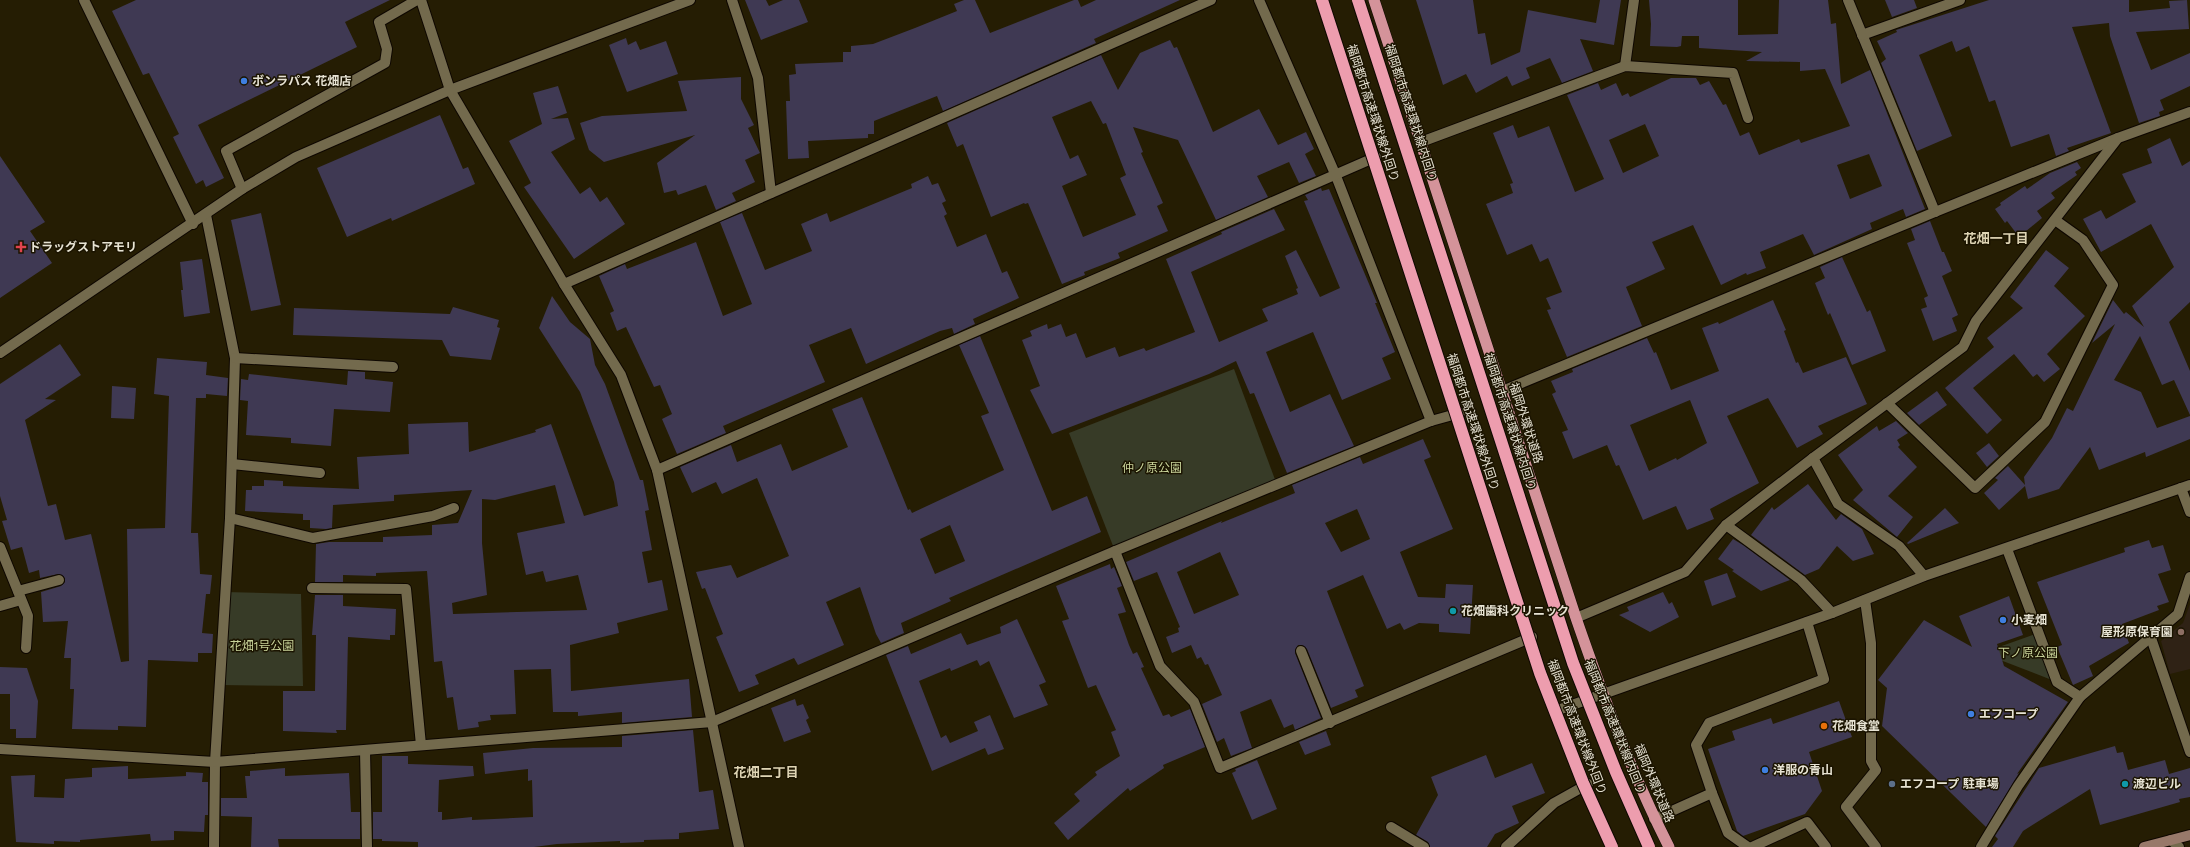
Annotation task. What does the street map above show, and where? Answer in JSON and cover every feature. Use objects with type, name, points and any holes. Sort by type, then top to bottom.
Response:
[{"type":"highway","points":[[1322,0],[1376,157],[1532,637],[1558,710],[1615,847]]},
{"type":"highway","name":"福岡都市高速環状線外回り","points":[[1322,0],[1540,672],[1583,783],[1612,847]]},
{"type":"highway","name":"福岡都市高速環状線内回り","points":[[1358,0],[1574,663],[1616,772],[1649,847]]},
{"type":"highway","name":"福岡外環状道路","points":[[1374,0],[1576,618],[1602,693],[1654,819],[1669,847]]},
{"type":"main road","points":[[2144,847],[2190,835]]},
{"type":"street","points":[[84,0],[193,224]]},
{"type":"street","points":[[242,189],[226,150],[385,62],[387,50],[379,22],[417,0]]},
{"type":"street","points":[[421,0],[450,90],[564,284],[621,375],[657,470],[739,847]]},
{"type":"street","points":[[0,353],[193,224],[242,189],[296,157],[450,90],[690,0]]},
{"type":"street","points":[[732,0],[758,78],[771,193]]},
{"type":"street","points":[[564,284],[1211,0]]},
{"type":"street","points":[[1259,0],[1336,176],[1431,421]]},
{"type":"street","points":[[1625,66],[1634,0]]},
{"type":"street","points":[[1848,0],[1935,212]]},
{"type":"street","points":[[1862,35],[1960,0]]},
{"type":"street","points":[[1421,142],[1625,66],[1733,73],[1748,118]]},
{"type":"street","points":[[1502,390],[2118,138],[2190,112]]},
{"type":"street","points":[[1576,618],[1685,572],[1726,525],[1813,458],[1963,347],[1976,321],[2118,138]]},
{"type":"street","points":[[657,470],[1336,176],[1376,157]]},
{"type":"street","points":[[206,215],[235,358],[230,518],[215,762],[214,847]]},
{"type":"street","points":[[1887,403],[1975,488],[2044,422],[2113,285],[2083,240],[2054,220]]},
{"type":"street","points":[[235,358],[393,367]]},
{"type":"street","points":[[0,749],[215,762],[712,722],[1115,551],[1431,421],[1460,413]]},
{"type":"street","points":[[1813,458],[1838,504],[1900,546],[1924,576]]},
{"type":"street","points":[[232,464],[320,474]]},
{"type":"street","points":[[1558,710],[1602,693],[1832,613],[1924,576],[2007,549],[2185,486],[2190,512]]},
{"type":"street","points":[[230,518],[313,538],[433,516],[454,508]]},
{"type":"street","points":[[1726,525],[1801,580],[1832,613]]},
{"type":"street","points":[[0,548],[28,616],[26,648]]},
{"type":"street","points":[[2007,549],[2057,682],[2080,697]]},
{"type":"street","points":[[1115,551],[1160,666],[1194,702],[1220,768],[1532,637]]},
{"type":"street","points":[[1981,847],[2018,786],[2080,697],[2178,614],[2190,577]]},
{"type":"street","points":[[0,606],[20,595],[59,580]]},
{"type":"street","points":[[312,588],[406,589],[420,745]]},
{"type":"street","points":[[1865,600],[1871,643],[1872,761],[1876,770],[1846,807],[1876,847]]},
{"type":"street","points":[[1748,847],[1728,833],[1712,793],[1696,745],[1709,723],[1824,679],[1807,622]]},
{"type":"street","points":[[2151,638],[2190,752]]},
{"type":"street","points":[[1301,651],[1330,723]]},
{"type":"street","points":[[365,750],[367,847]]},
{"type":"street","points":[[1506,847],[1554,803],[1588,784]]},
{"type":"street","points":[[1654,819],[1712,793]]},
{"type":"street","points":[[1752,847],[1808,822],[1826,847]]},
{"type":"street","points":[[1391,827],[1424,847]]},
{"type":"street","points":[[2171,840],[2179,847]]},
{"type":"shaded area","name":"屋形原保育園","points":[[2190,604],[2190,669],[2170,674],[2161,641],[2183,623]]},
{"type":"green space","name":"仲ノ原公園","points":[[1234,369],[1277,485],[1115,551],[1069,433]]},
{"type":"green space","name":"花畑1号公園","points":[[225,592],[301,594],[303,686],[220,685]]},
{"type":"green space","name":"下ノ原公園","points":[[2038,633],[2057,682],[1982,653]]},
{"type":"building","name":"ボンラパス 花畑店","points":[[136,0],[390,0],[345,22],[357,47],[198,125],[224,178],[206,187],[203,180],[196,184],[173,137],[179,134],[149,73],[143,75],[112,11]]},
{"type":"building","points":[[745,0],[766,0],[769,6],[783,0],[799,0],[808,22],[761,40]]},
{"type":"building","points":[[964,0],[975,0],[990,33],[1074,0],[1078,0],[1081,7],[1096,0],[1180,0],[1094,39],[1096,43],[943,111],[937,96],[874,121],[874,134],[868,134],[868,138],[808,141],[809,158],[788,159],[786,101],[790,101],[789,75],[796,74],[795,64],[843,62],[843,52],[851,52],[851,46],[873,44],[957,11],[954,4]]},
{"type":"building","points":[[1416,0],[1473,0],[1478,34],[1485,33],[1491,65],[1520,52],[1528,10],[1596,23],[1600,0],[1621,0],[1614,45],[1580,39],[1593,71],[1562,83],[1550,58],[1526,68],[1530,78],[1512,86],[1507,76],[1476,93],[1466,74],[1443,85]]},
{"type":"building","points":[[1649,0],[1738,0],[1738,35],[1778,34],[1779,0],[1828,0],[1831,24],[1836,23],[1841,84],[1870,70],[1925,209],[1906,217],[1903,209],[1870,223],[1872,229],[1814,255],[1803,234],[1760,252],[1766,268],[1747,275],[1746,273],[1721,285],[1693,225],[1652,242],[1665,269],[1626,287],[1642,326],[1567,357],[1547,310],[1551,309],[1546,298],[1562,292],[1548,258],[1540,262],[1532,244],[1507,255],[1486,204],[1513,193],[1510,184],[1513,183],[1493,133],[1513,125],[1518,138],[1549,126],[1575,192],[1604,179],[1567,95],[1598,83],[1601,90],[1616,83],[1622,96],[1628,93],[1630,97],[1671,78],[1696,78],[1700,85],[1709,81],[1723,105],[1726,104],[1740,136],[1749,132],[1759,155],[1799,139],[1801,143],[1850,126],[1825,69],[1800,71],[1800,62],[1746,61],[1762,52],[1699,48],[1699,36],[1682,36],[1681,46],[1677,47],[1650,46],[1651,24]],"holes":[[[1645,124],[1659,156],[1623,173],[1609,140]],[[1869,154],[1882,186],[1850,199],[1837,165]]]},
{"type":"building","points":[[1885,0],[1914,0],[1917,8],[1892,17]]},
{"type":"building","points":[[1989,0],[2129,0],[2129,12],[2170,8],[2169,1],[2187,0],[2189,29],[2136,32],[2151,70],[2190,53],[2190,86],[2160,100],[2164,110],[2159,112],[2160,116],[2139,123],[2110,36],[2109,23],[2072,27],[2111,133],[2067,148],[2069,151],[2056,156],[2049,134],[2011,147],[1995,100],[1989,102],[1969,46],[1956,52],[1952,41],[1919,55],[1952,136],[1917,151],[1881,63],[1886,59],[1877,41],[1897,32],[1896,30]]},
{"type":"building","points":[[626,38],[628,45],[636,41],[640,50],[666,41],[678,74],[627,92],[609,45]]},
{"type":"building","points":[[1170,40],[1174,48],[1177,47],[1213,132],[1259,109],[1278,145],[1306,132],[1314,149],[1305,154],[1316,176],[1299,183],[1289,162],[1257,176],[1268,197],[1216,220],[1178,140],[1133,127],[1143,152],[1141,153],[1163,203],[1157,206],[1168,231],[1118,253],[1120,258],[1084,272],[1085,275],[1062,284],[1028,203],[1024,203],[991,217],[963,144],[957,147],[947,123],[1101,55],[1118,90],[1140,53]],"holes":[[[1091,101],[1103,124],[1106,123],[1126,175],[1120,178],[1136,215],[1083,237],[1062,186],[1087,175],[1078,155],[1070,159],[1052,117]]]},
{"type":"building","points":[[741,77],[741,99],[754,125],[748,128],[760,153],[745,160],[755,182],[732,193],[736,201],[716,210],[706,185],[678,195],[676,190],[664,193],[657,163],[695,135],[604,162],[589,150],[580,123],[602,116],[687,111],[678,81]]},
{"type":"building","points":[[558,86],[567,113],[551,119],[568,118],[575,139],[551,152],[580,194],[590,187],[600,202],[607,197],[625,224],[574,259],[524,187],[531,183],[509,141],[542,124],[533,93]]},
{"type":"building","points":[[440,115],[463,169],[468,167],[475,184],[392,221],[391,218],[347,237],[317,168]]},
{"type":"building","points":[[2170,138],[2182,166],[2190,161],[2190,302],[2169,322],[2190,371],[2190,415],[2174,380],[2162,385],[2140,336],[2114,380],[2141,392],[2157,428],[2190,416],[2190,439],[2146,457],[2145,452],[2099,470],[2090,447],[2059,489],[2028,499],[2025,486],[1999,510],[1984,493],[1998,480],[1995,478],[2008,466],[2025,485],[2024,477],[2052,438],[2067,408],[2073,411],[2115,324],[2092,343],[2113,300],[2124,314],[2126,312],[2144,327],[2132,306],[2174,267],[2151,224],[2101,252],[2083,219],[2101,210],[2106,219],[2136,202],[2122,174],[2152,163],[2147,149]]},
{"type":"building","name":"ドラッグストアモリ","points":[[0,156],[45,222],[30,231],[52,263],[0,298]]},
{"type":"building","points":[[2077,162],[2081,168],[2075,172],[2077,175],[2051,193],[2055,198],[2037,211],[2042,218],[2019,237],[2007,221],[2005,223],[1995,209],[2001,205],[2000,203],[2025,186],[2027,189],[2050,173]]},
{"type":"building","points":[[928,176],[932,185],[938,183],[946,201],[942,203],[947,214],[944,216],[957,247],[986,234],[1002,273],[1007,271],[1019,298],[973,319],[975,324],[954,334],[952,328],[940,331],[866,364],[851,328],[809,345],[825,382],[723,426],[726,433],[677,454],[662,419],[672,414],[660,385],[654,387],[626,327],[617,331],[610,313],[614,311],[599,276],[625,264],[627,269],[696,242],[723,316],[752,304],[720,222],[742,213],[765,270],[812,251],[801,224],[827,213],[830,222],[912,188],[911,184]]},
{"type":"building","points":[[1321,188],[1322,191],[1329,189],[1377,303],[1375,303],[1395,352],[1382,358],[1391,379],[1342,400],[1313,332],[1266,352],[1290,412],[1330,394],[1354,446],[1287,473],[1254,393],[1250,394],[1236,361],[1209,374],[1052,434],[1030,390],[1040,386],[1022,340],[1032,336],[1030,331],[1047,324],[1048,329],[1061,324],[1066,337],[1076,333],[1086,358],[1115,347],[1119,357],[1144,348],[1146,351],[1195,332],[1166,259],[1222,234],[1221,232],[1274,209],[1285,230],[1191,272],[1219,342],[1268,321],[1262,309],[1298,294],[1296,289],[1298,288],[1285,256],[1296,250],[1320,297],[1340,288],[1304,201],[1308,200],[1305,195]]},
{"type":"building","points":[[261,213],[281,305],[251,311],[231,220]]},
{"type":"building","points":[[1930,221],[1942,252],[1944,252],[1952,271],[1942,276],[1958,315],[1952,318],[1957,331],[1933,341],[1921,309],[1927,307],[1924,298],[1928,296],[1907,243],[1915,240],[1911,229]]},
{"type":"building","points":[[2046,250],[2069,268],[2054,286],[2085,316],[2047,354],[2060,369],[2044,382],[2037,374],[2033,377],[2014,354],[1973,388],[2002,420],[1987,434],[1945,388],[1994,347],[1987,338],[2023,308],[2010,297]]},
{"type":"building","points":[[1842,257],[1867,312],[1870,310],[1886,351],[1852,365],[1830,313],[1828,315],[1815,283],[1825,278],[1820,267]]},
{"type":"building","points":[[202,259],[210,313],[184,317],[180,262]]},
{"type":"building","points":[[552,296],[570,322],[590,339],[595,365],[605,384],[640,480],[643,480],[649,510],[645,511],[652,550],[642,552],[648,583],[662,580],[668,610],[617,623],[619,633],[570,645],[571,691],[689,679],[692,717],[622,723],[622,712],[578,716],[578,712],[553,712],[551,669],[514,670],[516,714],[490,715],[491,720],[478,722],[479,727],[458,730],[453,697],[447,698],[442,661],[434,662],[427,571],[376,573],[376,576],[343,575],[343,582],[315,582],[316,544],[329,542],[383,542],[383,537],[432,535],[432,525],[458,523],[472,490],[394,495],[394,501],[333,505],[332,528],[326,529],[310,528],[310,520],[303,520],[303,514],[245,511],[246,490],[252,490],[252,486],[264,486],[264,480],[283,481],[283,486],[359,489],[357,457],[409,454],[408,424],[468,422],[469,452],[536,432],[535,430],[551,424],[584,516],[618,506],[614,482],[580,392],[539,328]],"holes":[[[555,485],[565,523],[517,533],[526,575],[543,571],[546,582],[578,575],[587,610],[453,614],[452,603],[487,595],[482,543],[482,499],[495,500]]]},
{"type":"building","points":[[1773,300],[1786,330],[1784,331],[1796,363],[1798,362],[1803,373],[1846,357],[1867,404],[1818,426],[1823,434],[1797,448],[1768,398],[1727,416],[1759,483],[1710,509],[1714,519],[1687,530],[1676,506],[1643,520],[1619,465],[1616,466],[1607,445],[1573,459],[1562,432],[1568,430],[1552,394],[1556,392],[1551,381],[1573,372],[1572,369],[1647,338],[1654,353],[1656,352],[1671,390],[1719,371],[1702,328],[1718,322],[1719,324]],"holes":[[[1690,400],[1707,443],[1677,460],[1676,458],[1649,471],[1630,425]]]},
{"type":"building","points":[[453,307],[499,320],[497,327],[500,328],[491,360],[450,356],[442,340],[293,335],[294,308],[450,314]]},
{"type":"building","points":[[980,336],[1052,511],[1087,496],[1101,532],[949,598],[951,601],[901,623],[904,633],[881,643],[876,634],[860,587],[826,602],[844,645],[798,665],[794,658],[755,675],[759,684],[739,692],[716,637],[723,634],[705,588],[702,589],[696,572],[731,565],[737,578],[789,556],[757,478],[722,494],[716,482],[692,493],[680,467],[731,445],[737,462],[781,444],[792,471],[848,447],[832,409],[862,397],[908,510],[910,509],[912,513],[1004,470],[981,416],[989,413],[959,345]],"holes":[[[950,525],[965,561],[935,574],[920,539]]]},
{"type":"building","points":[[60,344],[81,375],[45,399],[56,400],[25,420],[48,506],[56,504],[65,540],[91,534],[121,662],[129,661],[127,529],[165,528],[169,396],[154,394],[157,358],[207,362],[206,375],[228,378],[227,396],[206,394],[206,398],[196,398],[191,533],[198,533],[200,574],[212,575],[210,594],[206,594],[202,633],[213,634],[212,653],[198,653],[198,662],[148,660],[146,727],[118,726],[118,730],[72,729],[74,689],[70,689],[71,658],[64,658],[68,621],[43,622],[41,592],[61,586],[65,582],[65,578],[58,574],[40,578],[39,570],[29,573],[22,547],[11,550],[2,521],[7,520],[0,496],[0,384]]},
{"type":"building","points":[[348,371],[365,372],[365,379],[393,382],[390,412],[334,409],[331,446],[291,443],[291,438],[246,435],[248,401],[240,400],[241,379],[248,380],[249,374],[347,385]]},
{"type":"building","points":[[112,386],[136,388],[134,419],[111,418]]},
{"type":"building","points":[[1937,391],[1947,405],[1919,425],[1907,413]]},
{"type":"building","points":[[1896,421],[1908,433],[1897,440],[1900,445],[1898,447],[1917,467],[1888,496],[1913,517],[1897,537],[1853,500],[1863,490],[1838,455],[1877,426],[1879,431]]},
{"type":"building","points":[[1423,439],[1431,457],[1424,460],[1453,529],[1400,552],[1418,597],[1445,598],[1446,584],[1473,585],[1470,634],[1439,632],[1439,624],[1419,623],[1404,630],[1400,623],[1387,629],[1363,575],[1327,591],[1364,686],[1355,690],[1358,697],[1331,708],[1307,649],[1302,645],[1298,645],[1295,653],[1321,718],[1295,730],[1293,724],[1284,728],[1271,699],[1240,712],[1252,748],[1231,756],[1224,738],[1217,742],[1202,704],[1222,695],[1208,664],[1205,665],[1201,657],[1197,659],[1191,645],[1172,653],[1166,637],[1179,632],[1178,628],[1180,627],[1157,572],[1134,581],[1126,562],[1222,521],[1221,523],[1295,493],[1292,485],[1360,457],[1363,464]],"holes":[[[1357,509],[1370,539],[1341,552],[1325,523]],[[1220,552],[1239,595],[1194,614],[1177,572]]]},
{"type":"building","points":[[1989,443],[1999,456],[1987,467],[1976,453]]},
{"type":"building","points":[[1808,484],[1836,520],[1841,514],[1862,529],[1874,554],[1853,561],[1837,546],[1819,569],[1805,575],[1751,535],[1772,507],[1774,510]]},
{"type":"building","points":[[1945,508],[1959,523],[1908,544],[1907,543]]},
{"type":"building","points":[[1733,539],[1790,580],[1761,591],[1732,571],[1734,570],[1718,559]]},
{"type":"building","points":[[2149,540],[2152,548],[2163,545],[2171,570],[2158,574],[2169,602],[2157,606],[2159,610],[2122,624],[2129,643],[2089,666],[2093,676],[2073,685],[2057,647],[2062,645],[2037,582],[2125,552],[2124,548]]},
{"type":"building","points":[[1110,564],[1111,569],[1114,567],[1122,586],[1117,588],[1126,612],[1118,614],[1129,645],[1133,654],[1137,652],[1144,667],[1141,668],[1163,716],[1169,714],[1171,717],[1190,709],[1205,747],[1163,765],[1164,768],[1130,791],[1128,788],[1068,840],[1054,823],[1080,801],[1074,794],[1097,775],[1095,772],[1120,756],[1111,732],[1116,730],[1096,685],[1088,688],[1062,621],[1069,619],[1056,586]]},
{"type":"building","points":[[1727,573],[1736,597],[1712,606],[1704,581]]},
{"type":"building","points":[[1663,592],[1669,604],[1672,602],[1679,617],[1650,632],[1619,615],[1629,611],[1627,607]]},
{"type":"building","points":[[315,595],[343,595],[343,606],[396,609],[395,635],[390,635],[390,640],[348,637],[346,730],[336,730],[337,733],[283,731],[283,691],[315,691],[316,635],[312,635]]},
{"type":"building","name":"エフコープ","points":[[2009,596],[2023,635],[1997,644],[2004,666],[2068,702],[2017,774],[2019,773],[1986,827],[1882,726],[1887,688],[1878,680],[1924,620],[1972,647],[1959,616]]},
{"type":"building","points":[[1017,619],[1046,682],[1039,685],[1048,705],[1014,718],[989,661],[980,666],[977,660],[951,671],[950,668],[919,681],[941,738],[946,735],[950,743],[978,731],[974,722],[990,715],[1004,749],[988,755],[985,748],[932,771],[886,655],[908,646],[911,654],[961,633],[967,645],[1001,633],[1000,627]]},
{"type":"building","points":[[0,667],[27,668],[38,701],[36,738],[16,738],[16,729],[10,729],[10,694],[0,694]]},
{"type":"building","points":[[795,699],[797,706],[803,704],[809,718],[806,720],[811,732],[784,742],[771,708]]},
{"type":"building","name":"洋服の青山","points":[[1839,701],[1852,737],[1809,752],[1822,791],[1805,814],[1743,836],[1737,831],[1708,749],[1735,740],[1732,731],[1771,718],[1773,724]]},
{"type":"building","points":[[693,730],[699,792],[713,790],[719,829],[679,833],[679,839],[644,840],[644,842],[620,843],[620,841],[557,844],[534,847],[418,847],[418,842],[382,841],[382,839],[373,839],[373,812],[382,812],[382,756],[408,756],[408,764],[473,766],[474,776],[439,780],[438,812],[442,812],[442,820],[472,817],[472,820],[533,817],[532,780],[528,781],[528,769],[485,774],[483,753],[533,748],[622,747],[622,736]]},
{"type":"building","points":[[1326,731],[1331,745],[1305,755],[1299,742]]},
{"type":"building","points":[[2115,746],[2117,753],[2123,752],[2128,770],[2165,760],[2169,774],[2190,768],[2190,797],[2179,799],[2180,802],[2100,825],[2090,789],[2023,831],[2013,847],[1992,847],[1998,839],[1995,836],[2039,768]]},
{"type":"building","points":[[1486,755],[1495,778],[1532,763],[1545,793],[1512,806],[1519,823],[1495,834],[1487,847],[1430,847],[1428,842],[1416,835],[1438,795],[1431,777]]},
{"type":"building","points":[[1257,760],[1277,809],[1252,820],[1232,773],[1236,771],[1235,769]]},
{"type":"building","points":[[128,766],[128,779],[186,776],[186,772],[203,773],[202,782],[208,782],[208,815],[205,815],[204,832],[174,831],[174,840],[151,841],[150,834],[80,840],[80,842],[54,841],[54,844],[16,842],[11,776],[35,775],[34,797],[64,798],[65,779],[92,777],[92,768]]},
{"type":"building","points":[[285,768],[285,776],[349,773],[351,812],[360,812],[360,839],[278,839],[279,847],[251,847],[252,817],[221,816],[221,798],[247,798],[245,776],[250,776],[250,771]]},
{"type":"place","name":"ボンラパス 花畑店","points":[[244,81]]},
{"type":"place","name":"ドラッグストアモリ","points":[[21,247]]},
{"type":"place","name":"花畑歯科クリニック","points":[[1453,611]]},
{"type":"place","name":"小麦畑","points":[[2003,620]]},
{"type":"place","name":"屋形原保育園","points":[[2181,632]]},
{"type":"place","name":"エフコープ","points":[[1971,714]]},
{"type":"place","name":"花畑食堂","points":[[1824,726]]},
{"type":"place","name":"洋服の青山","points":[[1765,770]]},
{"type":"place","name":"エフコープ 駐車場","points":[[1892,784]]},
{"type":"place","name":"渡辺ビル","points":[[2125,784]]},
{"type":"district","name":"花畑一丁目","points":[[1996,238]]},
{"type":"district","name":"花畑二丁目","points":[[766,772]]}]
